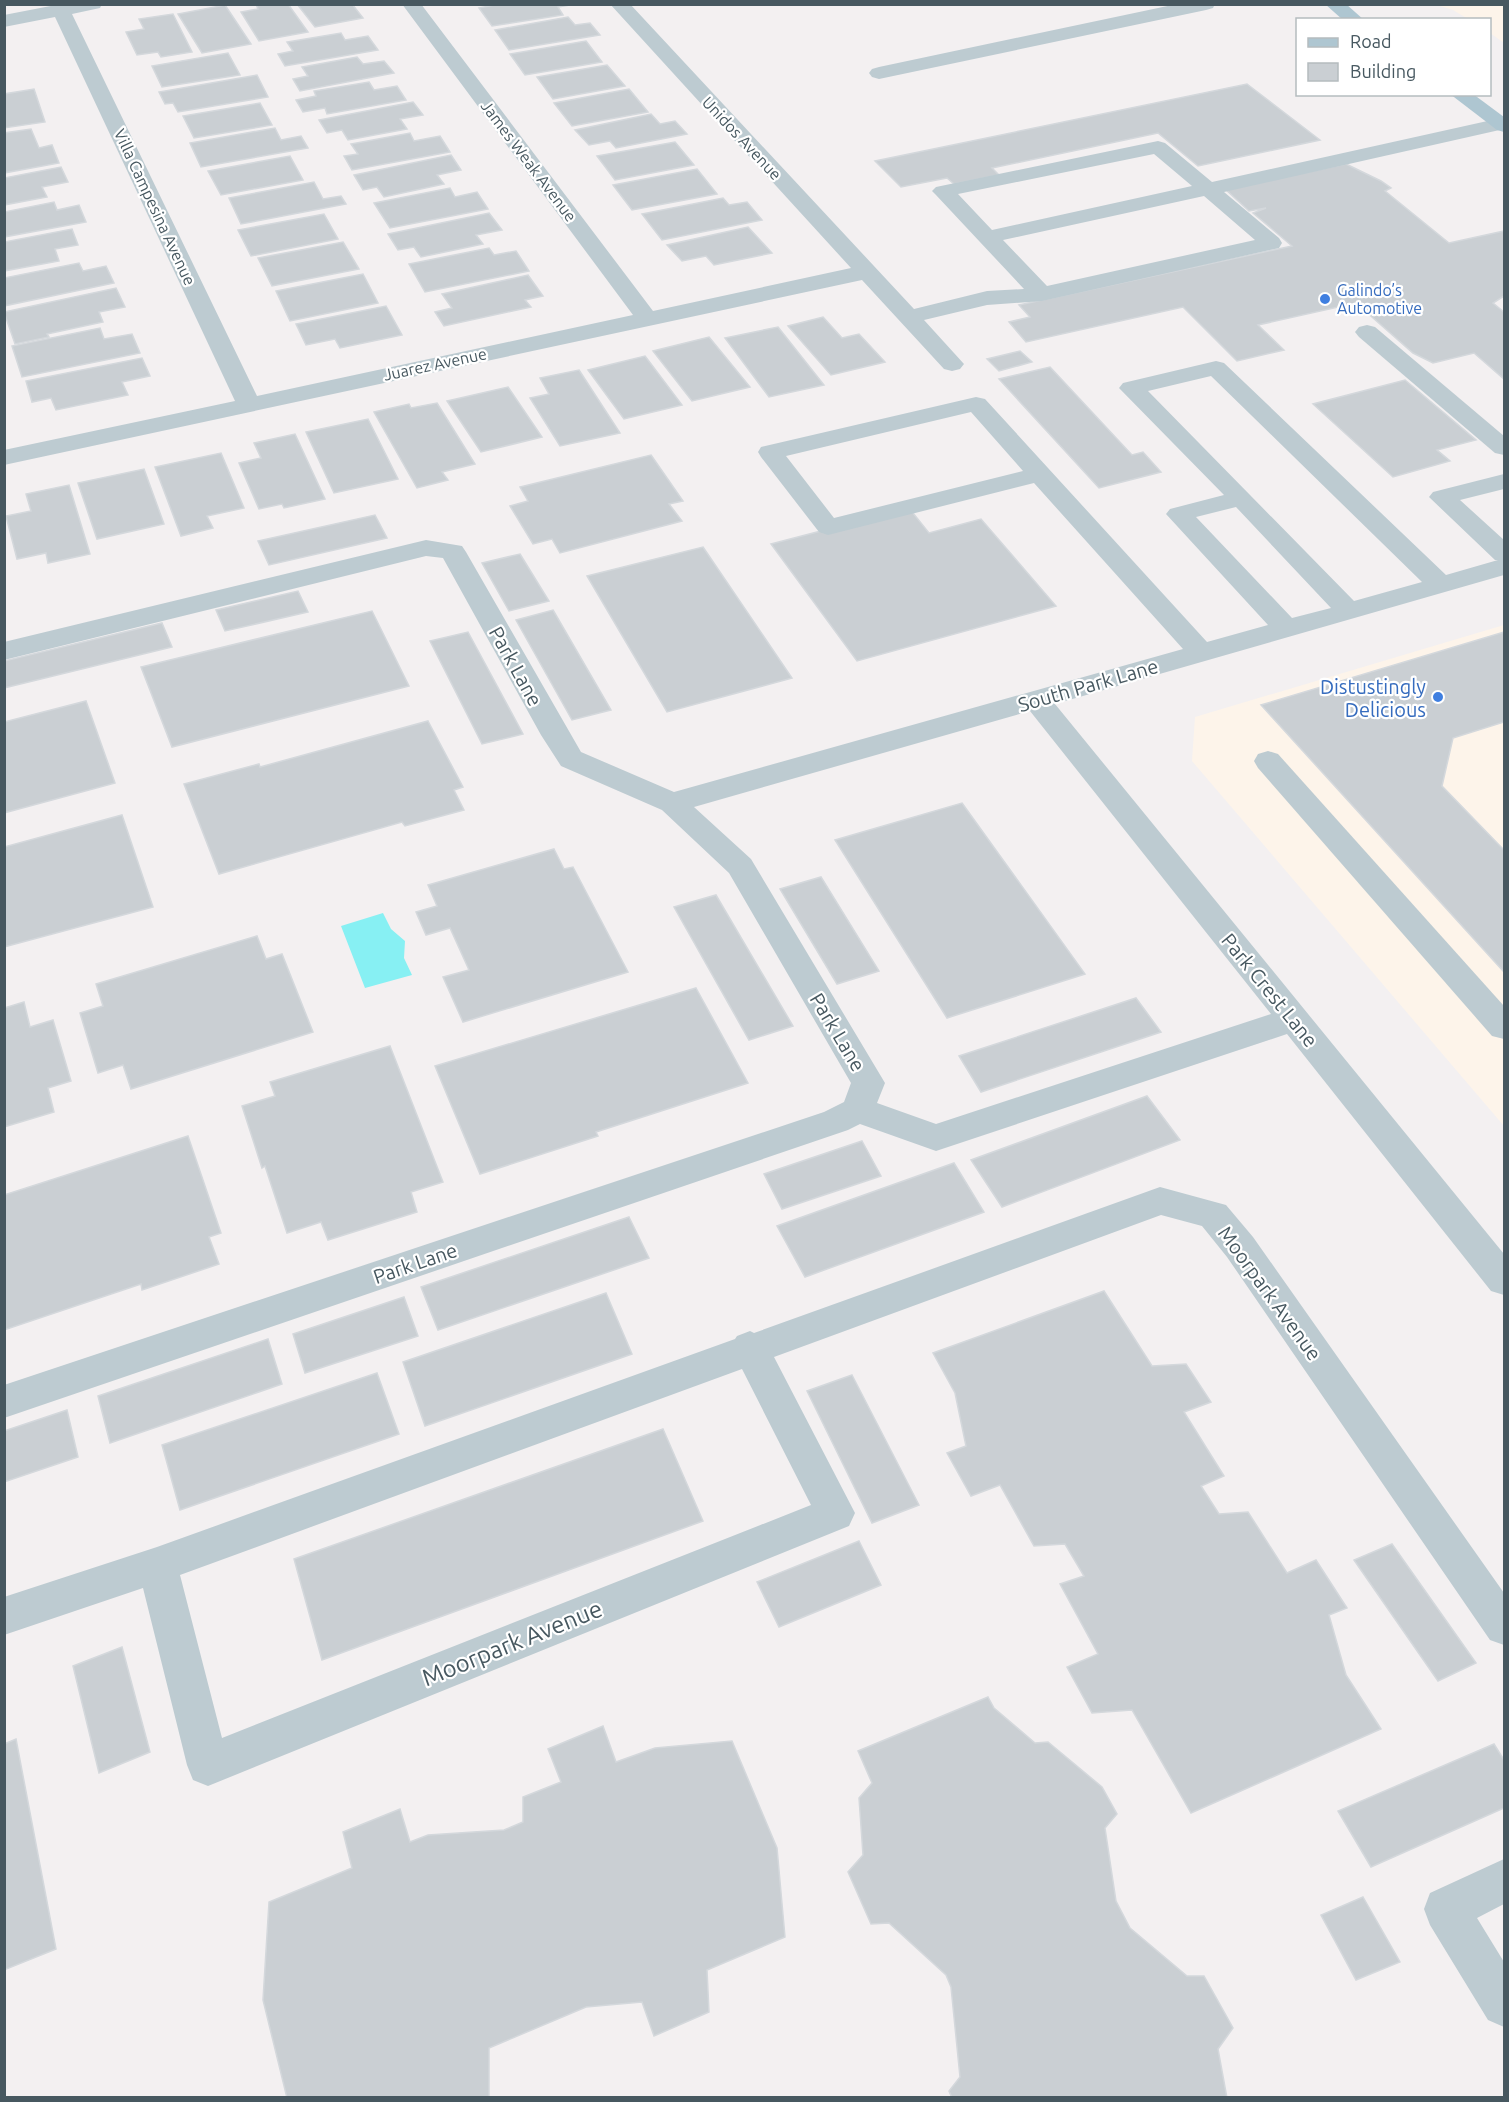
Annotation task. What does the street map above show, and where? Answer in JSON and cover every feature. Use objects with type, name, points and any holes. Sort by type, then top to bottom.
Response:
[{"type":"main road","points":[[1334,4],[1352,18]]},
{"type":"main road","points":[[1463,96],[1503,125]]},
{"type":"street","points":[[4,21],[93,4]]},
{"type":"street","name":"James Weak Avenue","points":[[411,4],[647,318]]},
{"type":"street","name":"Unidos Avenue","points":[[619,4],[951,364]]},
{"type":"street","points":[[879,73],[1206,4]]},
{"type":"street","name":"Villa Campesina Avenue","points":[[61,10],[249,404]]},
{"type":"street","points":[[988,237],[1503,125]]},
{"type":"street","points":[[908,317],[987,298],[1042,294],[1270,243],[1158,147],[943,190],[1042,294]]},
{"type":"street","name":"Juarez Avenue","points":[[4,458],[866,272]]},
{"type":"street","points":[[1367,332],[1504,448]]},
{"type":"street","points":[[1349,611],[1131,388],[1216,368],[1441,585]]},
{"type":"street","points":[[1040,474],[828,526],[770,452],[976,404],[1040,474],[1202,652]]},
{"type":"street","points":[[1504,482],[1442,497],[1504,554]]},
{"type":"street","points":[[1240,498],[1179,514],[1287,628]]},
{"type":"street","name":"Park Lane","points":[[4,651],[426,548],[453,552],[555,735],[572,759],[672,802],[740,866],[868,1083],[858,1110],[836,1121],[4,1402]]},
{"type":"street","name":"South Park Lane","points":[[672,802],[1504,567]]},
{"type":"street","name":"Park Crest Lane","points":[[1036,699],[1504,1280]]},
{"type":"street","points":[[1268,761],[1504,1027]]},
{"type":"street","points":[[858,1110],[936,1138],[1293,1019]]},
{"type":"street","name":"Moorpark Avenue","points":[[4,1616],[157,1564],[750,1347],[1160,1201],[1214,1215],[1240,1247],[1504,1626]]},
{"type":"street","name":"Moorpark Avenue","points":[[157,1564],[208,1765],[835,1513],[750,1347]]},
{"type":"street","points":[[1504,1881],[1446,1909],[1504,2004]]},
{"type":"shaded area","points":[[1437,5],[1504,5],[1504,43],[1491,34],[1491,18],[1466,18],[1453,10]]},
{"type":"shaded area","points":[[1504,625],[1504,1126],[1192,761],[1195,717]]},
{"type":"water","points":[[383,913],[391,929],[405,941],[404,958],[412,975],[365,988],[341,926]]},
{"type":"building","points":[[256,4],[288,4],[308,32],[259,41],[241,12],[258,9]]},
{"type":"building","points":[[297,4],[352,4],[363,18],[315,27]]},
{"type":"building","points":[[499,4],[576,4],[558,7],[563,15],[492,26],[479,8]]},
{"type":"building","points":[[225,5],[251,44],[202,53],[178,14]]},
{"type":"building","points":[[173,14],[192,52],[161,57],[158,52],[137,55],[126,32],[144,29],[139,19]]},
{"type":"building","points":[[568,17],[575,25],[590,23],[600,35],[509,50],[495,30]]},
{"type":"building","points":[[341,33],[345,40],[368,36],[378,50],[285,66],[278,54],[293,51],[287,42]]},
{"type":"building","points":[[586,41],[602,62],[525,75],[510,54]]},
{"type":"building","points":[[228,53],[240,75],[162,87],[152,66]]},
{"type":"building","points":[[357,57],[363,64],[384,61],[394,73],[300,91],[293,79],[308,76],[302,67]]},
{"type":"building","points":[[607,65],[625,86],[553,99],[537,77]]},
{"type":"building","points":[[257,75],[268,97],[178,112],[173,103],[165,104],[159,92]]},
{"type":"building","points":[[369,82],[374,90],[397,86],[406,100],[327,114],[325,108],[303,112],[296,100],[316,96],[314,91]]},
{"type":"building","points":[[1247,84],[1320,140],[1198,166],[1158,133],[992,168],[999,175],[954,184],[947,178],[901,187],[875,161]]},
{"type":"building","points":[[34,89],[45,122],[4,128],[4,94]]},
{"type":"building","points":[[629,89],[648,112],[572,126],[554,103]]},
{"type":"building","points":[[413,102],[423,115],[400,119],[407,129],[348,140],[342,130],[327,133],[319,120]]},
{"type":"building","points":[[260,103],[272,125],[194,138],[183,116]]},
{"type":"building","points":[[651,114],[660,124],[675,121],[687,134],[616,148],[610,141],[589,145],[575,130]]},
{"type":"building","points":[[275,128],[281,140],[301,136],[308,148],[201,167],[190,143]]},
{"type":"building","points":[[31,129],[39,148],[52,145],[59,163],[4,173],[4,133]]},
{"type":"building","points":[[410,133],[414,141],[440,136],[450,152],[352,170],[344,156],[358,154],[351,144]]},
{"type":"building","points":[[675,142],[694,165],[615,180],[597,156]]},
{"type":"building","points":[[451,155],[461,170],[437,175],[444,184],[384,197],[377,187],[363,190],[354,175]]},
{"type":"building","points":[[290,156],[303,180],[221,195],[208,171]]},
{"type":"building","points":[[1346,164],[1391,188],[1385,191],[1449,243],[1504,231],[1504,296],[1493,303],[1504,312],[1504,379],[1474,353],[1433,363],[1413,353],[1356,303],[1258,325],[1284,350],[1237,361],[1183,307],[1026,342],[1009,322],[1030,317],[1019,305],[1292,246],[1253,213],[1266,208],[1249,211],[1225,189]]},
{"type":"building","points":[[61,167],[68,182],[42,187],[47,197],[4,205],[4,178]]},
{"type":"building","points":[[697,169],[717,194],[632,210],[613,185]]},
{"type":"building","points":[[314,182],[323,199],[341,196],[346,204],[241,224],[229,198]]},
{"type":"building","points":[[450,188],[455,197],[477,192],[488,209],[390,228],[374,203]]},
{"type":"building","points":[[723,198],[729,205],[747,202],[762,220],[662,240],[642,214]]},
{"type":"building","points":[[54,202],[57,210],[79,205],[86,222],[4,237],[4,212]]},
{"type":"building","points":[[489,213],[502,230],[476,235],[483,244],[421,257],[414,247],[398,250],[388,234]]},
{"type":"building","points":[[324,214],[338,239],[251,256],[238,230]]},
{"type":"building","points":[[748,227],[772,253],[714,265],[706,256],[682,261],[667,245]]},
{"type":"building","points":[[72,229],[78,245],[55,249],[59,261],[4,271],[4,242]]},
{"type":"building","points":[[343,242],[359,269],[272,286],[258,258]]},
{"type":"building","points":[[489,248],[494,255],[516,251],[529,271],[425,292],[409,264]]},
{"type":"building","points":[[79,263],[83,271],[106,266],[114,283],[4,306],[4,278]]},
{"type":"building","points":[[363,274],[378,303],[290,321],[276,291]]},
{"type":"building","points":[[528,275],[543,296],[525,300],[531,307],[444,326],[435,312],[452,308],[442,294]]},
{"type":"building","points":[[116,288],[125,307],[99,312],[103,322],[47,334],[49,337],[15,344],[4,312]]},
{"type":"building","points":[[386,306],[402,335],[340,348],[335,339],[306,345],[296,324]]},
{"type":"building","points":[[823,317],[842,338],[859,334],[885,362],[831,375],[788,326]]},
{"type":"building","points":[[778,327],[824,385],[769,397],[725,338]]},
{"type":"building","points":[[100,328],[104,339],[132,334],[140,353],[22,377],[12,346]]},
{"type":"building","points":[[709,337],[750,387],[692,401],[653,351]]},
{"type":"building","points":[[1020,351],[1032,362],[999,371],[987,359]]},
{"type":"building","points":[[645,356],[682,405],[624,419],[588,370]]},
{"type":"building","points":[[142,358],[150,376],[122,382],[128,395],[56,410],[51,398],[32,402],[26,381]]},
{"type":"building","points":[[1050,367],[1132,455],[1143,452],[1161,472],[1099,488],[999,379]]},
{"type":"building","points":[[579,370],[620,433],[560,446],[530,398],[549,394],[540,378]]},
{"type":"building","points":[[1405,380],[1476,440],[1437,450],[1450,461],[1393,477],[1313,404]]},
{"type":"building","points":[[508,387],[542,437],[481,452],[447,401]]},
{"type":"building","points":[[437,403],[475,464],[442,472],[448,480],[417,488],[374,412],[409,404],[411,408]]},
{"type":"building","points":[[368,419],[398,479],[334,493],[306,432]]},
{"type":"building","points":[[295,434],[325,499],[284,508],[282,504],[259,509],[239,463],[261,458],[254,443]]},
{"type":"building","points":[[221,453],[244,508],[207,516],[213,528],[181,536],[155,467]]},
{"type":"building","points":[[651,455],[683,501],[669,504],[682,521],[560,553],[552,539],[533,544],[510,506],[528,501],[520,487]]},
{"type":"building","points":[[144,469],[164,524],[97,539],[78,483]]},
{"type":"building","points":[[69,485],[90,554],[48,563],[46,553],[17,559],[6,516],[31,511],[26,494]]},
{"type":"building","points":[[909,508],[929,533],[981,519],[1056,606],[857,661],[771,544]]},
{"type":"building","points":[[375,515],[387,538],[269,565],[258,541]]},
{"type":"building","points":[[703,547],[792,678],[667,712],[587,576]]},
{"type":"building","points":[[520,554],[549,601],[509,611],[482,563]]},
{"type":"building","points":[[298,591],[308,612],[225,631],[216,610]]},
{"type":"building","points":[[553,610],[611,710],[572,720],[516,620]]},
{"type":"building","points":[[372,611],[409,686],[172,747],[141,667]]},
{"type":"building","points":[[162,623],[172,647],[4,688],[4,661]]},
{"type":"building","points":[[468,632],[523,734],[482,744],[430,641]]},
{"type":"building","points":[[1504,632],[1504,722],[1453,738],[1442,786],[1504,850],[1504,972],[1261,705]]},
{"type":"building","points":[[86,701],[115,783],[4,813],[4,722]]},
{"type":"building","points":[[428,721],[463,787],[454,790],[464,810],[405,826],[402,822],[219,874],[184,784],[259,764],[260,767]]},
{"type":"building","points":[[962,803],[1085,974],[947,1018],[835,840]]},
{"type":"building","points":[[122,815],[153,907],[4,947],[4,847]]},
{"type":"building","points":[[554,849],[564,869],[573,867],[628,972],[463,1022],[443,977],[469,970],[450,928],[426,935],[416,912],[437,906],[428,885]]},
{"type":"building","points":[[821,877],[879,971],[837,984],[780,889]]},
{"type":"building","points":[[716,895],[793,1026],[749,1040],[674,907]]},
{"type":"building","points":[[257,936],[266,959],[282,954],[313,1032],[131,1089],[123,1065],[98,1073],[80,1013],[103,1006],[96,984]]},
{"type":"building","points":[[696,988],[748,1083],[596,1132],[598,1136],[480,1174],[435,1066]]},
{"type":"building","points":[[1136,998],[1161,1032],[981,1092],[959,1056]]},
{"type":"building","points":[[24,1002],[30,1027],[53,1020],[71,1081],[48,1088],[54,1112],[4,1127],[4,1008]]},
{"type":"building","points":[[390,1046],[443,1182],[411,1192],[417,1212],[328,1240],[321,1222],[287,1233],[265,1166],[262,1168],[242,1106],[275,1096],[270,1082]]},
{"type":"building","points":[[1147,1096],[1180,1140],[1002,1207],[971,1160]]},
{"type":"building","points":[[188,1136],[221,1233],[209,1237],[219,1264],[142,1290],[141,1284],[4,1330],[4,1195]]},
{"type":"building","points":[[862,1141],[881,1176],[782,1209],[764,1174]]},
{"type":"building","points":[[954,1163],[984,1212],[805,1277],[777,1226]]},
{"type":"building","points":[[629,1217],[649,1258],[438,1330],[421,1287]]},
{"type":"building","points":[[1104,1291],[1152,1366],[1186,1364],[1211,1402],[1184,1412],[1224,1476],[1201,1486],[1219,1514],[1248,1512],[1287,1573],[1316,1560],[1347,1608],[1329,1615],[1346,1675],[1381,1729],[1191,1813],[1132,1710],[1092,1713],[1067,1667],[1098,1654],[1060,1584],[1084,1576],[1065,1544],[1034,1546],[1000,1485],[971,1496],[947,1453],[966,1446],[955,1393],[933,1353]]},
{"type":"building","points":[[606,1293],[632,1354],[425,1426],[403,1362]]},
{"type":"building","points":[[404,1297],[418,1336],[305,1373],[293,1334]]},
{"type":"building","points":[[268,1339],[282,1384],[110,1443],[98,1396]]},
{"type":"building","points":[[377,1373],[399,1434],[180,1510],[162,1445]]},
{"type":"building","points":[[852,1375],[919,1505],[872,1523],[807,1391]]},
{"type":"building","points":[[67,1410],[78,1457],[4,1482],[4,1431]]},
{"type":"building","points":[[663,1429],[703,1521],[322,1660],[294,1559]]},
{"type":"building","points":[[859,1541],[881,1585],[779,1627],[757,1582]]},
{"type":"building","points":[[1392,1544],[1476,1663],[1438,1681],[1354,1560]]},
{"type":"building","points":[[122,1647],[150,1752],[99,1773],[73,1666]]},
{"type":"building","points":[[988,1697],[994,1708],[1035,1743],[1048,1742],[1102,1787],[1117,1814],[1105,1828],[1116,1901],[1130,1928],[1187,1976],[1204,1976],[1233,2028],[1218,2049],[1227,2098],[952,2098],[949,2091],[960,2077],[951,1987],[946,1975],[889,1923],[871,1924],[848,1872],[863,1855],[859,1798],[872,1783],[858,1751]]},
{"type":"building","points":[[603,1726],[616,1762],[655,1748],[732,1741],[777,1848],[785,1937],[707,1970],[709,2012],[654,2036],[642,2002],[586,2007],[489,2048],[489,2098],[287,2098],[263,2000],[269,1902],[352,1868],[343,1832],[400,1809],[410,1842],[428,1835],[504,1830],[523,1822],[523,1797],[561,1782],[548,1749]]},
{"type":"building","points":[[16,1739],[56,1949],[4,1970],[4,1744]]},
{"type":"building","points":[[1494,1744],[1504,1760],[1504,1808],[1371,1867],[1338,1811]]},
{"type":"building","points":[[1363,1897],[1400,1962],[1356,1980],[1321,1915]]},
{"type":"place","name":"Galindo’s Automotive","points":[[1325,299]]},
{"type":"place","name":"Distustingly Delicious","points":[[1438,697]]}]
